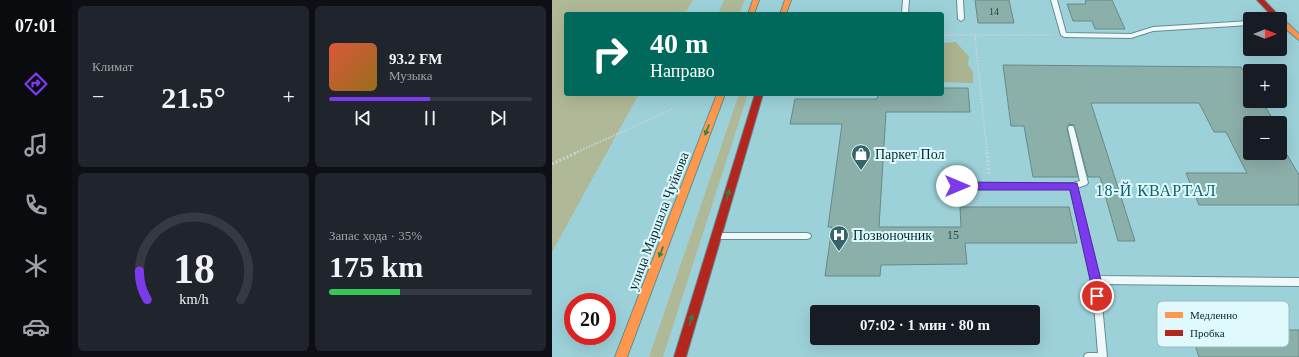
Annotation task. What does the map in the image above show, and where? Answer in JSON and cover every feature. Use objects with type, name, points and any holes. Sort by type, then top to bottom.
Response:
[{"type":"main road","points":[[752,12],[756,0]]},
{"type":"main road","points":[[784,12],[788,0]]},
{"type":"main road","points":[[1260,0],[1272,12]]},
{"type":"main road","points":[[1287,27],[1299,38]]},
{"type":"main road","name":"улица Маршала Чуйкова","points":[[621,357],[720,96]]},
{"type":"main road","points":[[680,357],[758,96]]},
{"type":"lane","points":[[905,12],[906,0]]},
{"type":"lane","points":[[960,0],[961,19]]},
{"type":"lane","points":[[1054,0],[1064,35],[1131,36],[1153,29],[1243,23]]},
{"type":"lane","points":[[957,186],[1073,186],[1084,183],[1071,128]]},
{"type":"lane","points":[[1073,186],[1096,280],[1103,357],[1088,357]]},
{"type":"lane","points":[[716,236],[807,236]]},
{"type":"lane","points":[[1096,280],[1299,282]]},
{"type":"path","points":[[944,35],[1064,35]]},
{"type":"path","points":[[975,36],[990,186]]},
{"type":"path","points":[[552,164],[673,109]]},
{"type":"green space","points":[[552,0],[693,0],[686,12],[564,12],[564,96],[638,96],[552,252]]},
{"type":"green space","points":[[724,0],[745,0],[740,12],[719,12]]},
{"type":"green space","points":[[956,42],[969,57],[968,65],[973,72],[973,83],[944,82],[944,43]]},
{"type":"green space","points":[[738,96],[747,96],[663,357],[649,357]]},
{"type":"building","points":[[975,0],[1009,0],[1014,23],[978,23]]},
{"type":"building","points":[[1112,0],[1125,29],[1095,29],[1092,21],[1073,21],[1067,4],[1086,4],[1085,1]]},
{"type":"building","points":[[1003,65],[1241,67],[1243,70],[1243,108],[1266,108],[1271,116],[1243,116],[1243,160],[1287,160],[1287,155],[1299,175],[1299,205],[1199,205],[1186,173],[1247,173],[1226,132],[1214,132],[1199,103],[1091,103],[1135,241],[1118,241],[1100,177],[1088,177],[1074,125],[1069,124],[1067,128],[1078,177],[1033,177],[1024,126],[1011,126]]},
{"type":"building","points":[[944,88],[968,88],[970,112],[886,112],[879,227],[961,227],[960,207],[1069,207],[1077,243],[965,243],[967,264],[881,265],[880,276],[825,276],[832,227],[828,227],[842,124],[790,124],[795,99],[877,99],[878,96],[944,96]]},
{"type":"building","points":[[1289,330],[1299,330],[1299,357],[1199,357],[1196,347],[1289,347]]},
{"type":"traffic: slow","points":[[752,12],[756,0]]},
{"type":"traffic: slow","points":[[784,12],[788,0]]},
{"type":"traffic: slow","points":[[1287,27],[1299,38]]},
{"type":"traffic: slow","points":[[621,357],[720,96]]},
{"type":"traffic: jam","points":[[1260,0],[1272,12]]},
{"type":"traffic: jam","points":[[680,357],[758,96]]},
{"type":"place","name":"Паркет Пол","points":[[861,171]]},
{"type":"place","name":"Позвоночник","points":[[839,252]]},
{"type":"district","name":"18-Й КВАРТАЛ","points":[[1156,190]]},
{"type":"route","points":[[957,186],[1073,186],[1096,280],[1097,296]]}]
